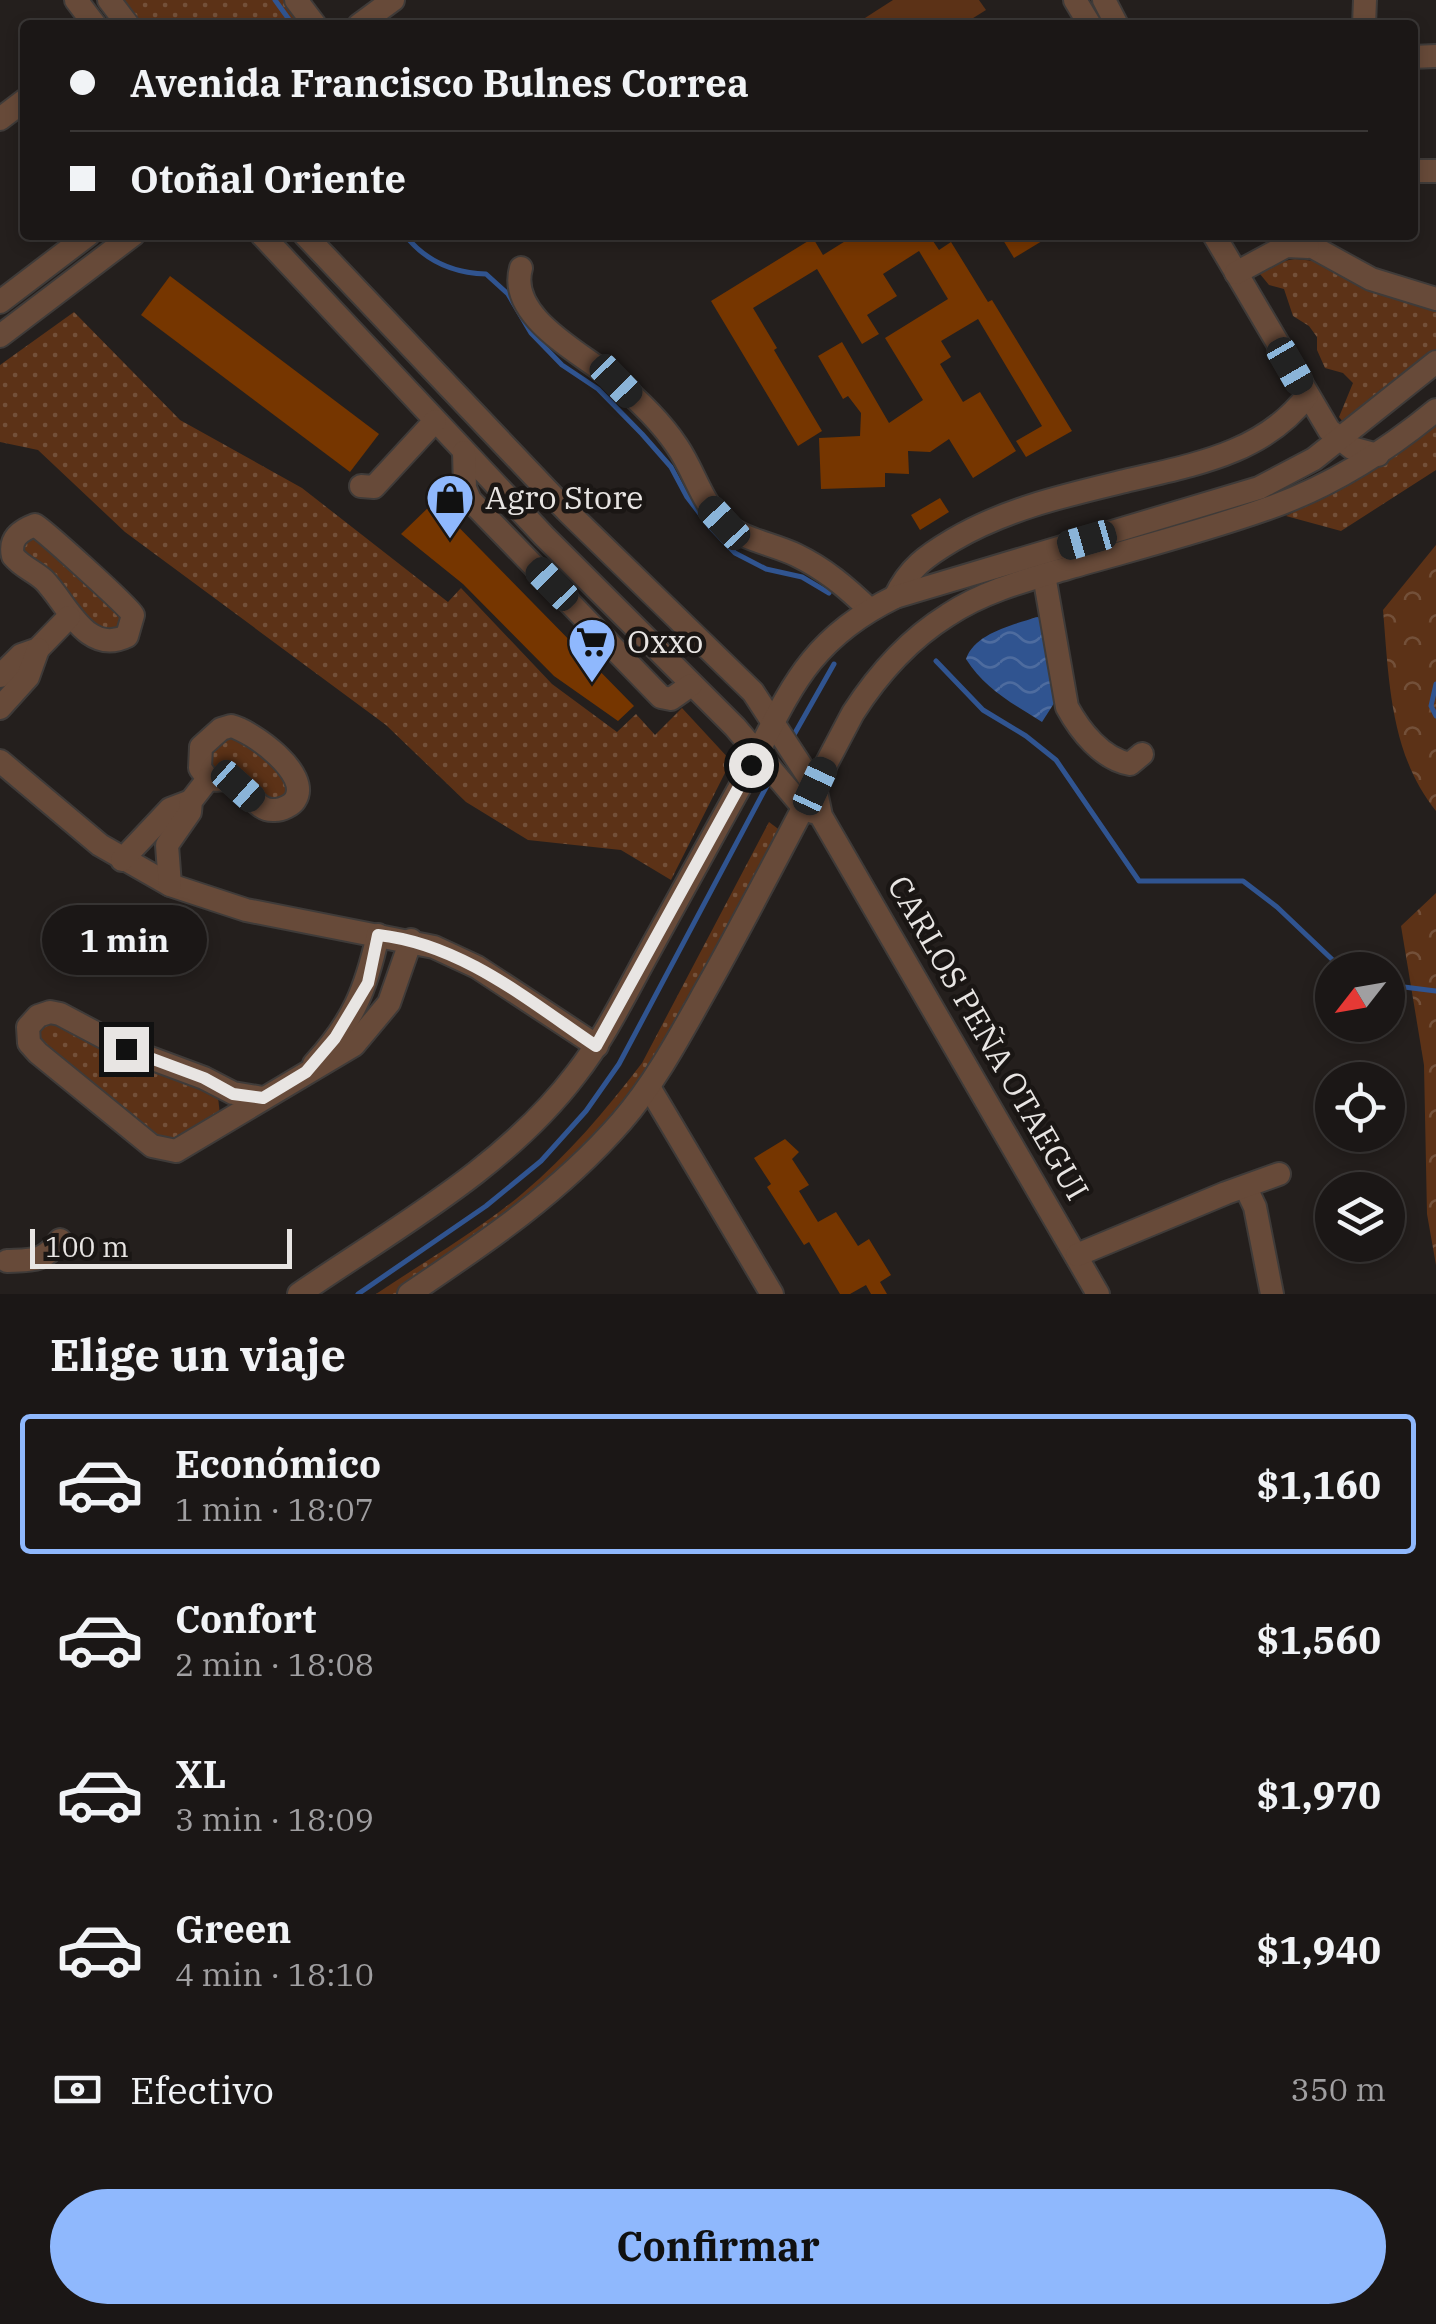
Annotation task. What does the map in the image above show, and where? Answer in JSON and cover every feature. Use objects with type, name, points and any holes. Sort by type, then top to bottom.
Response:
[{"type":"street","points":[[109,0],[124,20]]},
{"type":"street","points":[[366,20],[393,0]]},
{"type":"street","points":[[0,119],[20,104]]},
{"type":"street","points":[[0,302],[81,240]]},
{"type":"street","points":[[0,336],[126,240]]},
{"type":"street","name":"CARLOS PEÑA OTAEGUI","points":[[267,240],[544,536],[805,805],[1098,1294]]},
{"type":"street","name":"CARLOS PEÑA OTAEGUI","points":[[310,240],[566,510],[752,692],[810,779],[805,805]]},
{"type":"street","points":[[1217,240],[1320,418],[1340,441],[1378,455]]},
{"type":"street","points":[[1299,240],[1371,279],[1436,299]]},
{"type":"street","points":[[1236,274],[1286,246],[1312,248]]},
{"type":"street","points":[[521,268],[517,281],[542,328],[567,342],[616,381],[666,432],[709,506],[724,523],[735,532],[794,554],[834,576],[870,610]]},
{"type":"street","points":[[299,1294],[511,1144],[555,1101],[596,1046],[762,757],[777,729],[789,689],[818,650],[870,610],[894,597],[1230,499],[1288,474],[1340,441],[1436,362]]},
{"type":"street","points":[[894,597],[906,574],[924,557],[973,528],[1001,515],[1053,500],[1218,459],[1266,435],[1296,411],[1307,396]]},
{"type":"street","points":[[810,779],[868,689],[906,646],[972,601],[1266,509],[1318,489],[1378,455],[1436,410]]},
{"type":"street","points":[[362,486],[374,487],[435,421]]},
{"type":"street","points":[[464,452],[465,488],[470,500],[661,697],[671,699],[691,685]]},
{"type":"street","points":[[517,507],[536,502],[541,493],[540,482]]},
{"type":"street","points":[[544,536],[546,520],[566,510]]},
{"type":"street","points":[[35,526],[43,530],[106,591],[126,603],[133,615],[127,636],[109,642],[92,635],[69,617],[42,578],[12,556],[13,541],[24,529],[35,526]]},
{"type":"street","points":[[1044,576],[1067,707],[1076,725],[1119,762],[1130,764],[1142,754]]},
{"type":"street","points":[[0,708],[28,676],[38,649],[69,617]]},
{"type":"street","points":[[0,676],[20,655],[38,649]]},
{"type":"street","points":[[230,726],[243,729],[291,768],[299,780],[298,796],[286,807],[266,809],[231,780],[208,779],[200,768],[200,747],[230,726]]},
{"type":"street","points":[[0,762],[122,860],[170,886],[246,910],[434,947],[477,967],[596,1046]]},
{"type":"street","points":[[122,860],[170,809],[191,801],[208,779]]},
{"type":"street","points":[[170,886],[168,845],[190,812],[191,801]]},
{"type":"street","points":[[417,1292],[505,1230],[558,1186],[621,1122],[649,1087],[805,805]]},
{"type":"street","points":[[306,1072],[335,1038],[368,983],[378,935]]},
{"type":"street","points":[[263,1098],[240,1096],[126,1049],[55,1013],[38,1016],[28,1027],[34,1050],[156,1148],[171,1152],[354,1046],[389,1003],[411,940]]},
{"type":"street","points":[[218,1084],[228,1099],[224,1122]]},
{"type":"street","points":[[649,1087],[772,1294]]},
{"type":"street","points":[[1077,1255],[1280,1174]]},
{"type":"street","points":[[1246,1188],[1254,1207],[1272,1294]]},
{"type":"street","points":[[2,1263],[50,1254],[60,1240]]},
{"type":"green space","points":[[122,0],[287,0],[302,20],[137,20]]},
{"type":"green space","points":[[893,0],[979,0],[986,10],[970,20],[862,20]]},
{"type":"green space","points":[[1315,261],[1372,289],[1436,307],[1436,349],[1348,428],[1339,417],[1353,383],[1343,373],[1325,368],[1317,350],[1317,337],[1309,326],[1293,316],[1284,289],[1269,285],[1260,274],[1278,262]]},
{"type":"green space","points":[[74,312],[180,420],[302,488],[448,602],[461,588],[552,684],[617,732],[636,714],[655,735],[682,708],[731,761],[671,880],[621,850],[528,840],[466,802],[386,725],[125,532],[38,450],[0,442],[0,365]]},
{"type":"green space","points":[[1436,423],[1436,470],[1341,531],[1286,516],[1361,475]]},
{"type":"green space","points":[[32,536],[120,607],[124,630],[100,633],[21,559],[22,541]]},
{"type":"green space","points":[[1436,545],[1436,811],[1409,765],[1401,741],[1390,689],[1383,610]]},
{"type":"green space","points":[[238,732],[288,771],[295,795],[269,802],[212,775],[204,756],[212,742]]},
{"type":"green space","points":[[769,822],[781,831],[673,1041],[556,1185],[403,1294],[376,1294],[506,1207],[571,1148],[615,1098],[642,1063]]},
{"type":"green space","points":[[1436,893],[1436,1265],[1427,1214],[1424,1065],[1401,926]]},
{"type":"green space","points":[[52,1020],[197,1082],[218,1097],[220,1115],[177,1141],[160,1139],[42,1047],[37,1030]]},
{"type":"water","points":[[1037,617],[1048,619],[1060,694],[1042,722],[990,687],[966,659],[986,636]]},
{"type":"building","points":[[810,240],[814,240],[823,255],[847,240],[932,240],[939,250],[951,242],[988,302],[992,300],[1072,431],[1026,457],[1016,441],[1042,426],[978,319],[941,341],[951,357],[940,364],[963,402],[980,392],[1016,451],[973,478],[949,439],[930,452],[908,451],[909,474],[885,473],[885,487],[821,489],[819,438],[860,436],[861,413],[848,396],[843,399],[818,356],[842,342],[889,423],[923,400],[885,338],[948,299],[919,251],[883,274],[897,296],[867,315],[879,334],[862,344],[817,269],[753,308],[822,431],[798,446],[711,301]]},
{"type":"building","points":[[1003,240],[1044,240],[1014,258]]},
{"type":"building","points":[[170,276],[379,434],[350,472],[141,315]]},
{"type":"building","points":[[940,498],[949,512],[920,530],[911,515]]},
{"type":"building","points":[[434,502],[634,706],[618,721],[554,676],[463,584],[401,534]]},
{"type":"building","points":[[785,1139],[799,1152],[792,1159],[809,1185],[799,1191],[818,1222],[836,1212],[858,1246],[869,1239],[891,1275],[880,1282],[887,1294],[871,1294],[866,1285],[850,1294],[840,1294],[809,1242],[804,1245],[767,1187],[771,1184],[754,1158]]},
{"type":"waterway","points":[[275,0],[289,20]]},
{"type":"waterway","points":[[409,240],[431,259],[451,268],[486,274],[508,294],[531,333],[562,365],[598,389],[671,467],[687,497],[735,553],[766,569],[802,577],[829,593]]},
{"type":"waterway","points":[[936,661],[983,710],[1056,760],[1139,881],[1243,881],[1324,952]]},
{"type":"waterway","points":[[791,740],[834,664]]},
{"type":"waterway","points":[[1436,684],[1431,706],[1436,716]]},
{"type":"waterway","points":[[358,1294],[486,1206],[541,1161],[586,1111],[619,1064],[770,780]]},
{"type":"waterway","points":[[1405,987],[1436,991]]},
{"type":"place","name":"Agro Store","points":[[450,540]]},
{"type":"place","name":"Oxxo","points":[[592,684]]},
{"type":"route","points":[[126,1049],[204,1078],[233,1094],[263,1098],[306,1072],[335,1038],[368,983],[378,935],[411,940],[456,956],[596,1046],[751,765]]}]
